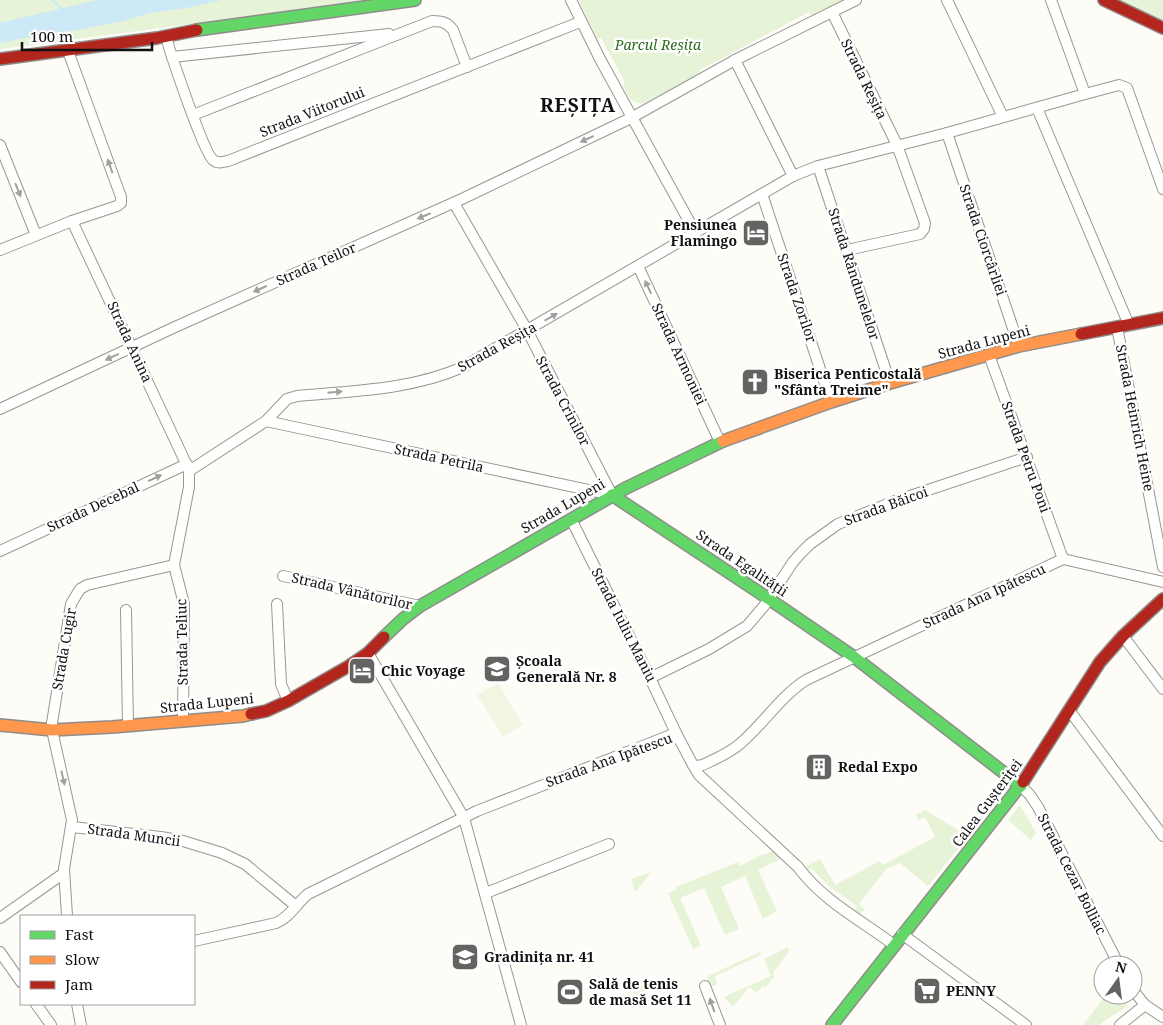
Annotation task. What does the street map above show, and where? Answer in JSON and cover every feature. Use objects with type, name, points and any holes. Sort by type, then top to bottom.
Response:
[{"type":"street","points":[[0,60],[202,29],[415,0]]},
{"type":"street","points":[[571,0],[580,22],[631,118],[695,232]]},
{"type":"street","points":[[631,118],[735,60],[856,0]]},
{"type":"street","points":[[947,0],[1003,117]]},
{"type":"street","points":[[1051,0],[1086,94]]},
{"type":"street","points":[[1104,0],[1163,28]]},
{"type":"street","name":"Strada Reșița","points":[[832,12],[896,145]]},
{"type":"street","points":[[193,115],[432,21],[447,23],[453,30],[467,66]]},
{"type":"street","name":"Strada Viitorului","points":[[166,36],[193,115],[212,159],[224,162],[580,22]]},
{"type":"street","points":[[172,57],[403,32]]},
{"type":"street","points":[[0,250],[72,221],[113,208],[120,202],[121,197],[68,51]]},
{"type":"street","points":[[735,60],[793,176]]},
{"type":"street","name":"Strada Reșița","points":[[188,467],[266,421],[287,399],[296,396],[380,388],[431,379],[446,375],[463,367],[793,176],[818,166],[947,133],[1119,85],[1127,88],[1159,167]]},
{"type":"street","name":"Strada Heinrich Heine","points":[[1037,108],[1123,326],[1163,567]]},
{"type":"street","name":"Strada Teilor","points":[[0,409],[454,202],[631,118]]},
{"type":"street","name":"Strada Ciorcârliei","points":[[947,133],[1019,346]]},
{"type":"street","points":[[0,145],[36,235]]},
{"type":"street","points":[[847,250],[920,234],[924,229],[925,223],[896,145]]},
{"type":"street","name":"Strada Rândunelelor","points":[[818,166],[890,383]]},
{"type":"street","points":[[1159,167],[1163,189]]},
{"type":"street","name":"Strada Zorilor","points":[[762,194],[832,402]]},
{"type":"street","name":"Strada Crinilor","points":[[454,202],[527,330],[612,495]]},
{"type":"street","name":"Strada Anina","points":[[72,221],[188,467]]},
{"type":"street","name":"Strada Armoniei","points":[[638,266],[720,442]]},
{"type":"street","name":"Strada Lupeni","points":[[0,725],[52,730],[128,726],[255,714],[266,711],[288,701],[349,666],[368,653],[403,619],[420,606],[612,495],[720,442],[890,383],[1019,346],[1163,318]]},
{"type":"street","name":"Strada Petru Poni","points":[[988,355],[1063,559]]},
{"type":"street","name":"Strada Petrila","points":[[266,421],[612,495]]},
{"type":"street","name":"Strada Băicoi","points":[[650,678],[710,649],[748,626],[793,562],[810,544],[838,524],[895,501],[1027,457]]},
{"type":"street","points":[[174,564],[189,486],[188,467]]},
{"type":"street","name":"Strada Decebal","points":[[0,551],[188,467]]},
{"type":"street","name":"Strada Egalității","points":[[612,495],[769,598],[854,657],[1021,786]]},
{"type":"street","name":"Strada Iuliu Maniu","points":[[571,519],[676,733]]},
{"type":"street","name":"Strada Ana Ipătescu","points":[[195,941],[284,920],[300,900],[308,894],[477,811],[676,733],[693,765],[704,764],[731,750],[746,738],[798,685],[806,680],[1063,559],[1163,582]]},
{"type":"street","name":"Strada Teliuc","points":[[174,564],[184,604],[184,721]]},
{"type":"street","name":"Strada Cugir","points":[[52,730],[69,614],[71,604],[80,589],[87,585],[174,564]]},
{"type":"street","name":"Strada Vânătorilor","points":[[283,576],[420,606]]},
{"type":"street","name":"Calea Gușteriței","points":[[832,1025],[902,934],[1021,786],[1100,662],[1123,636],[1163,598]]},
{"type":"street","points":[[277,604],[281,684],[288,701]]},
{"type":"street","points":[[126,610],[128,726]]},
{"type":"street","points":[[1123,636],[1163,689]]},
{"type":"street","points":[[368,653],[464,818],[521,1025]]},
{"type":"street","points":[[1069,710],[1163,836]]},
{"type":"street","points":[[52,730],[72,815],[72,827],[64,873],[67,915]]},
{"type":"street","points":[[693,765],[699,775],[798,867],[805,877],[821,892],[894,945]]},
{"type":"street","name":"Strada Cezar Bolliac","points":[[1021,786],[1038,807],[1114,955]]},
{"type":"street","name":"Strada Muncii","points":[[72,827],[162,837],[222,853],[246,864],[296,906]]},
{"type":"street","points":[[486,893],[609,844]]},
{"type":"street","points":[[0,918],[64,873]]},
{"type":"street","points":[[902,934],[1026,1025]]},
{"type":"street","points":[[0,952],[20,979]]},
{"type":"street","points":[[705,986],[720,1025]]},
{"type":"street","points":[[1143,1002],[1163,1017]]},
{"type":"street","points":[[37,1005],[51,1025]]},
{"type":"street","points":[[77,1005],[81,1025]]},
{"type":"street","points":[[1120,1025],[1145,1005]]},
{"type":"green space","points":[[0,0],[374,0],[0,49]]},
{"type":"green space","name":"Parcul Reșița","points":[[579,0],[846,0],[812,16],[809,12],[700,70],[699,75],[644,103],[640,103],[633,101],[628,96],[623,85],[625,82],[601,38],[597,39]]},
{"type":"green space","points":[[1118,0],[1163,0],[1163,21],[1159,18]]},
{"type":"green space","points":[[498,683],[523,725],[503,737],[477,695]]},
{"type":"green space","points":[[1020,805],[1036,833],[1031,840],[1008,820]]},
{"type":"green space","points":[[925,810],[968,836],[928,886],[900,863],[886,869],[859,904],[865,909],[859,914],[854,912],[857,906],[830,887],[811,868],[806,874],[807,866],[820,859],[835,885],[880,861],[883,865],[935,837],[925,817],[918,820],[916,815]]},
{"type":"green space","points":[[772,851],[781,859],[758,870],[777,911],[763,919],[745,876],[721,887],[739,929],[725,935],[704,888],[680,898],[701,946],[693,949],[668,893],[676,890],[676,887],[738,862],[740,866]]},
{"type":"green space","points":[[652,872],[635,892],[631,879]]},
{"type":"green space","points":[[788,947],[789,951],[773,973],[774,977],[765,988],[763,986],[757,993],[749,987],[733,1007],[724,997],[771,976],[764,959]]},
{"type":"green space","points":[[760,952],[761,955],[715,976],[717,984],[709,988],[708,976]]},
{"type":"green space","points":[[641,981],[650,1004],[639,1008],[630,985]]},
{"type":"green space","points":[[1098,1005],[1128,1006],[1099,1025],[1083,1025]]},
{"type":"water","points":[[97,0],[222,0],[150,13],[123,21],[77,30],[0,43],[0,23]]},
{"type":"waterway","points":[[52,0],[62,9]]},
{"type":"traffic: fast","points":[[197,30],[415,0]]},
{"type":"traffic: fast","points":[[384,637],[420,606],[626,488],[723,441]]},
{"type":"traffic: fast","points":[[612,495],[854,657],[1021,786]]},
{"type":"traffic: fast","points":[[832,1025],[1023,782]]},
{"type":"traffic: slow","points":[[723,441],[890,383],[1019,346],[1081,334]]},
{"type":"traffic: slow","points":[[0,725],[52,730],[112,727],[251,714]]},
{"type":"traffic: jam","points":[[1104,0],[1163,28]]},
{"type":"traffic: jam","points":[[0,59],[157,38],[197,30]]},
{"type":"traffic: jam","points":[[1081,334],[1163,318]]},
{"type":"traffic: jam","points":[[1023,782],[1100,662],[1123,636],[1163,599]]},
{"type":"traffic: jam","points":[[251,714],[266,711],[288,701],[349,666],[368,653],[384,637]]},
{"type":"place","name":"Pensiunea Flamingo","points":[[756,233]]},
{"type":"place","name":"Biserica Penticostală \"Sfânta Treime\"","points":[[755,382]]},
{"type":"place","name":"Școala Generală Nr. 8","points":[[497,669]]},
{"type":"place","name":"Chic Voyage","points":[[362,671]]},
{"type":"place","name":"Redal Expo","points":[[819,767]]},
{"type":"place","name":"Gradinița nr. 41","points":[[465,957]]},
{"type":"place","name":"PENNY","points":[[927,991]]},
{"type":"place","name":"Sală de tenis de masă Set 11","points":[[570,992]]},
{"type":"district","name":"REȘIȚA","points":[[578,105]]}]
